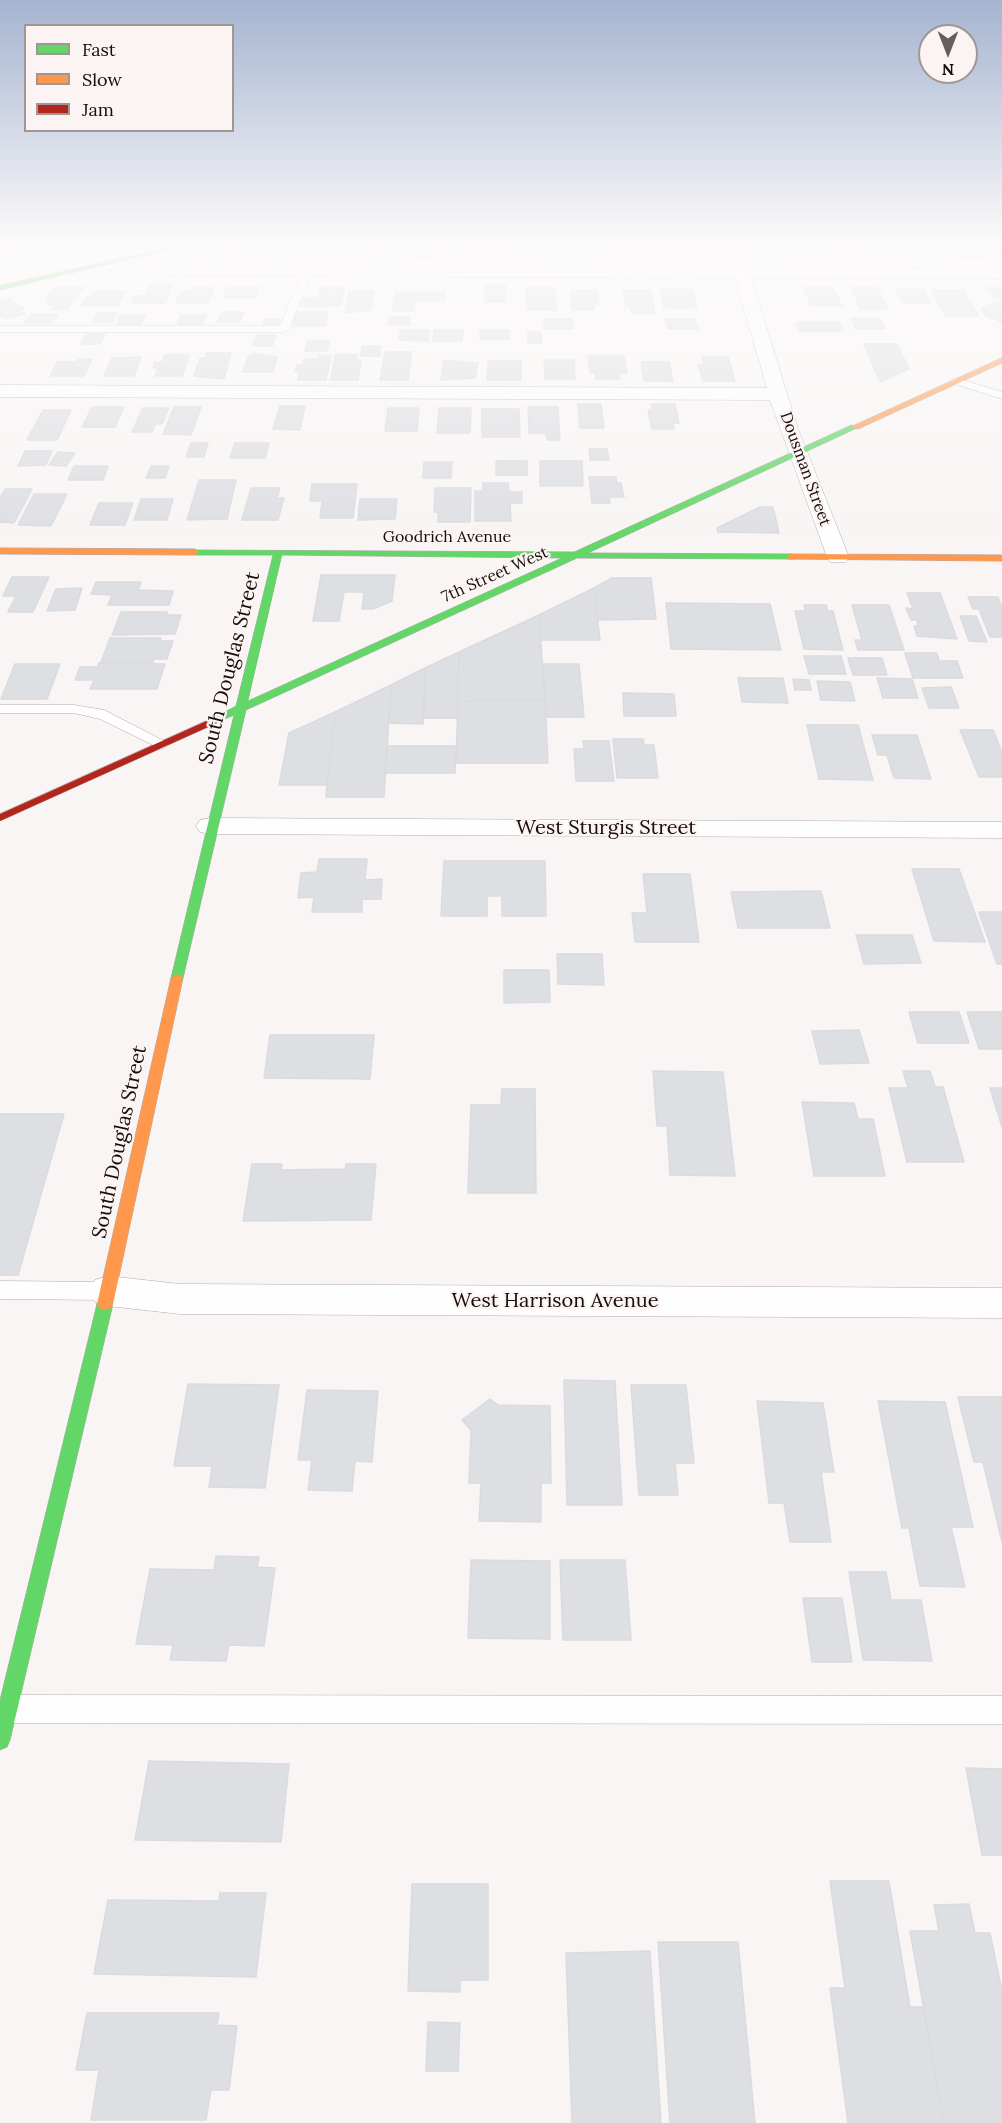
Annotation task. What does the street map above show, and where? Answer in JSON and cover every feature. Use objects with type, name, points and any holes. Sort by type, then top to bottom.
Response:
[{"type":"street","name":"Dousman Street","points":[[763,341],[798,454],[838,557]]},
{"type":"street","name":"7th Street West","points":[[0,818],[582,554],[1002,360]]},
{"type":"street","points":[[0,392],[778,394]]},
{"type":"street","name":"Goodrich Avenue","points":[[0,551],[1002,558]]},
{"type":"street","name":"South Douglas Street","points":[[0,1740],[108,1291],[210,826],[243,707],[278,553]]},
{"type":"street","name":"West Sturgis Street","points":[[210,826],[1002,830]]},
{"type":"street","name":"West Harrison Avenue","points":[[108,1291],[180,1299],[1002,1302]]},
{"type":"lane","points":[[956,381],[1002,396]]},
{"type":"lane","points":[[0,709],[74,709],[104,715],[162,744]]},
{"type":"lane","points":[[0,1290],[108,1291]]},
{"type":"lane","points":[[8,1709],[1002,1710]]},
{"type":"building","points":[[82,341],[101,341],[100,344],[81,344]]},
{"type":"building","points":[[254,341],[274,341],[272,346],[253,346]]},
{"type":"building","points":[[308,341],[329,341],[327,351],[305,351]]},
{"type":"building","points":[[528,341],[542,341],[542,343],[528,343]]},
{"type":"building","points":[[864,344],[897,344],[909,369],[880,382]]},
{"type":"building","points":[[362,346],[381,346],[380,356],[361,356]]},
{"type":"building","points":[[385,352],[412,352],[408,380],[380,380]]},
{"type":"building","points":[[207,353],[231,353],[224,379],[194,376],[200,358],[206,358]]},
{"type":"building","points":[[253,354],[277,357],[273,372],[243,372],[248,357]]},
{"type":"building","points":[[165,355],[189,355],[182,376],[155,376],[158,368],[153,368],[155,362],[163,362]]},
{"type":"building","points":[[335,355],[357,355],[356,360],[361,360],[358,380],[331,380]]},
{"type":"building","points":[[319,356],[331,356],[326,380],[298,380],[300,372],[295,372],[297,365],[302,365],[304,359],[319,359]]},
{"type":"building","points":[[588,356],[624,356],[627,373],[619,373],[620,379],[596,379],[595,373],[590,373]]},
{"type":"building","points":[[141,357],[134,376],[104,376],[112,358]]},
{"type":"building","points":[[702,357],[728,357],[735,381],[703,381],[698,365],[704,365]]},
{"type":"building","points":[[78,359],[92,359],[84,376],[50,376],[57,362],[76,362]]},
{"type":"building","points":[[444,360],[478,363],[475,378],[441,380]]},
{"type":"building","points":[[544,360],[574,360],[575,379],[545,379]]},
{"type":"building","points":[[488,361],[521,361],[521,380],[487,380]]},
{"type":"building","points":[[641,362],[669,362],[673,381],[644,381]]},
{"type":"building","points":[[578,404],[601,404],[604,428],[580,428]]},
{"type":"building","points":[[651,404],[675,404],[679,423],[673,423],[674,429],[652,429],[648,410],[652,410]]},
{"type":"building","points":[[280,406],[305,406],[300,430],[273,429]]},
{"type":"building","points":[[92,407],[124,407],[115,427],[82,427]]},
{"type":"building","points":[[174,407],[201,407],[191,435],[163,434]]},
{"type":"building","points":[[528,407],[558,407],[560,440],[547,440],[546,433],[529,433]]},
{"type":"building","points":[[143,408],[169,408],[162,424],[155,424],[152,432],[132,432]]},
{"type":"building","points":[[388,408],[419,408],[417,431],[385,431]]},
{"type":"building","points":[[439,408],[471,408],[470,433],[437,433]]},
{"type":"building","points":[[482,409],[519,409],[520,437],[482,437]]},
{"type":"building","points":[[43,410],[71,410],[57,440],[27,440]]},
{"type":"building","points":[[191,443],[208,443],[204,457],[186,457]]},
{"type":"building","points":[[235,443],[269,443],[265,458],[230,458]]},
{"type":"building","points":[[589,449],[607,449],[609,460],[590,460]]},
{"type":"building","points":[[25,451],[52,451],[46,465],[18,466]]},
{"type":"building","points":[[58,452],[75,453],[66,466],[49,465]]},
{"type":"building","points":[[496,461],[527,461],[527,475],[496,475]]},
{"type":"building","points":[[540,461],[582,461],[583,486],[540,486]]},
{"type":"building","points":[[424,462],[452,462],[451,478],[423,478]]},
{"type":"building","points":[[74,466],[108,466],[103,480],[68,480]]},
{"type":"building","points":[[151,466],[169,466],[165,478],[146,478]]},
{"type":"building","points":[[589,477],[616,477],[617,483],[621,483],[624,497],[609,497],[610,503],[592,503]]},
{"type":"building","points":[[199,480],[236,480],[227,519],[187,520]]},
{"type":"building","points":[[483,483],[508,483],[509,492],[522,492],[522,503],[510,503],[511,521],[475,521],[475,491],[483,491]]},
{"type":"building","points":[[312,484],[357,484],[353,518],[320,518],[322,501],[310,501]]},
{"type":"building","points":[[251,488],[280,488],[277,498],[284,498],[278,520],[242,520]]},
{"type":"building","points":[[435,488],[471,488],[470,522],[438,522],[438,512],[434,512]]},
{"type":"building","points":[[5,489],[32,489],[14,523],[0,522],[0,498]]},
{"type":"building","points":[[34,494],[67,494],[51,526],[18,525]]},
{"type":"building","points":[[141,499],[173,499],[167,520],[134,520]]},
{"type":"building","points":[[360,499],[397,499],[395,519],[358,520]]},
{"type":"building","points":[[99,503],[133,503],[125,525],[90,525]]},
{"type":"building","points":[[760,507],[773,507],[779,533],[718,532],[717,528]]},
{"type":"building","points":[[321,575],[395,575],[392,601],[373,609],[362,609],[364,592],[344,592],[339,621],[313,621]]},
{"type":"building","points":[[12,577],[49,577],[33,612],[8,612],[16,596],[3,596]]},
{"type":"building","points":[[612,578],[651,578],[656,619],[598,620],[594,588]]},
{"type":"building","points":[[96,582],[141,582],[138,590],[173,591],[169,605],[108,605],[112,595],[91,594]]},
{"type":"building","points":[[82,588],[75,610],[47,611],[56,589]]},
{"type":"building","points":[[594,588],[600,640],[541,640],[539,615]]},
{"type":"building","points":[[907,593],[940,593],[957,639],[917,636],[914,626],[918,626],[917,620],[911,620],[906,608],[913,609]]},
{"type":"building","points":[[968,597],[998,597],[1002,608],[1002,637],[990,637],[979,609],[973,609]]},
{"type":"building","points":[[666,603],[770,604],[781,650],[671,649]]},
{"type":"building","points":[[804,605],[826,605],[828,611],[833,611],[843,650],[804,649],[795,611],[805,611]]},
{"type":"building","points":[[852,605],[889,605],[904,650],[858,650],[855,640],[862,640]]},
{"type":"building","points":[[121,612],[167,612],[167,615],[181,615],[175,634],[112,635]]},
{"type":"building","points":[[539,615],[545,700],[458,701],[459,652]]},
{"type":"building","points":[[960,616],[976,616],[987,642],[969,641]]},
{"type":"building","points":[[110,638],[161,638],[160,641],[173,641],[167,659],[154,659],[153,662],[101,662]]},
{"type":"building","points":[[459,652],[457,718],[424,718],[425,668]]},
{"type":"building","points":[[905,653],[937,653],[939,661],[957,661],[963,678],[913,678]]},
{"type":"building","points":[[804,656],[841,656],[846,674],[809,674]]},
{"type":"building","points":[[848,658],[882,658],[887,675],[853,675]]},
{"type":"building","points":[[99,663],[165,664],[157,689],[90,689],[94,680],[75,680],[80,667],[97,667]]},
{"type":"building","points":[[15,664],[60,664],[47,699],[1,699]]},
{"type":"building","points":[[543,664],[579,664],[584,717],[546,717]]},
{"type":"building","points":[[425,668],[423,724],[389,723],[391,685]]},
{"type":"building","points":[[738,678],[783,678],[788,703],[742,702]]},
{"type":"building","points":[[877,678],[912,679],[918,698],[883,698]]},
{"type":"building","points":[[793,679],[809,680],[811,690],[795,690]]},
{"type":"building","points":[[817,681],[850,682],[855,701],[821,700]]},
{"type":"building","points":[[391,685],[384,797],[326,797],[335,712]]},
{"type":"building","points":[[951,687],[959,708],[929,708],[922,688]]},
{"type":"building","points":[[623,693],[674,694],[676,716],[624,716]]},
{"type":"building","points":[[545,700],[548,763],[456,763],[458,701]]},
{"type":"building","points":[[335,712],[327,785],[279,785],[289,733]]},
{"type":"building","points":[[807,725],[858,725],[873,780],[819,779]]},
{"type":"building","points":[[960,730],[993,730],[1002,752],[1002,777],[979,777]]},
{"type":"building","points":[[872,735],[917,735],[931,779],[894,778],[887,755],[878,755]]},
{"type":"building","points":[[613,739],[643,739],[644,745],[654,745],[658,778],[617,778]]},
{"type":"building","points":[[583,741],[609,741],[614,781],[576,781],[574,749],[584,749]]},
{"type":"building","points":[[387,746],[456,746],[455,773],[385,773]]},
{"type":"building","points":[[319,859],[367,859],[365,880],[382,879],[381,899],[362,899],[362,912],[312,912],[314,897],[298,898],[301,873],[317,872]]},
{"type":"building","points":[[444,861],[545,861],[546,916],[502,916],[502,896],[487,896],[487,916],[441,916]]},
{"type":"building","points":[[912,869],[959,869],[985,942],[934,941]]},
{"type":"building","points":[[643,874],[690,874],[699,942],[635,942],[632,913],[647,913]]},
{"type":"building","points":[[821,891],[830,928],[738,928],[731,892]]},
{"type":"building","points":[[979,912],[1002,912],[1002,964],[997,964]]},
{"type":"building","points":[[856,935],[912,935],[921,963],[864,964]]},
{"type":"building","points":[[557,954],[602,954],[604,985],[558,984]]},
{"type":"building","points":[[504,970],[549,970],[550,1002],[504,1003]]},
{"type":"building","points":[[909,1012],[959,1012],[969,1043],[918,1043]]},
{"type":"building","points":[[967,1012],[1002,1012],[1002,1049],[979,1049]]},
{"type":"building","points":[[859,1030],[869,1063],[820,1064],[812,1031]]},
{"type":"building","points":[[270,1035],[374,1035],[370,1079],[264,1078]]},
{"type":"building","points":[[653,1071],[723,1072],[735,1176],[670,1175],[667,1126],[657,1126]]},
{"type":"building","points":[[903,1071],[930,1071],[935,1087],[943,1087],[964,1162],[907,1162],[889,1088],[908,1088]]},
{"type":"building","points":[[990,1088],[1002,1088],[1002,1127]]},
{"type":"building","points":[[502,1089],[535,1089],[536,1193],[468,1193],[471,1105],[501,1105]]},
{"type":"building","points":[[802,1102],[854,1103],[858,1119],[873,1119],[885,1176],[814,1176]]},
{"type":"building","points":[[0,1114],[64,1114],[18,1275],[0,1275]]},
{"type":"building","points":[[252,1164],[282,1164],[281,1170],[345,1169],[346,1164],[376,1164],[371,1220],[243,1221]]},
{"type":"building","points":[[564,1380],[615,1381],[622,1505],[567,1505]]},
{"type":"building","points":[[188,1384],[279,1385],[265,1488],[209,1487],[212,1466],[174,1466]]},
{"type":"building","points":[[631,1385],[686,1385],[694,1463],[675,1463],[678,1495],[639,1495]]},
{"type":"building","points":[[307,1390],[378,1391],[372,1462],[355,1461],[352,1491],[308,1490],[312,1460],[298,1460]]},
{"type":"building","points":[[958,1397],[1002,1397],[1002,1542],[983,1462],[974,1462]]},
{"type":"building","points":[[490,1399],[498,1405],[550,1406],[551,1483],[541,1483],[541,1522],[479,1521],[481,1483],[469,1483],[471,1430],[462,1420]]},
{"type":"building","points":[[757,1401],[823,1403],[834,1472],[821,1472],[831,1542],[790,1542],[784,1503],[769,1503]]},
{"type":"building","points":[[878,1401],[945,1402],[973,1527],[951,1527],[965,1587],[920,1586],[909,1528],[902,1528]]},
{"type":"building","points":[[216,1556],[259,1557],[257,1567],[275,1568],[264,1646],[229,1645],[226,1661],[170,1660],[173,1645],[136,1644],[150,1569],[214,1570]]},
{"type":"building","points":[[471,1560],[550,1561],[550,1639],[468,1638]]},
{"type":"building","points":[[560,1560],[625,1560],[631,1640],[563,1640]]},
{"type":"building","points":[[849,1572],[886,1572],[891,1600],[921,1600],[932,1661],[863,1660]]},
{"type":"building","points":[[803,1598],[842,1598],[852,1662],[812,1662]]},
{"type":"building","points":[[149,1761],[289,1764],[281,1842],[135,1840]]},
{"type":"building","points":[[966,1768],[1002,1769],[1002,1855],[982,1855]]},
{"type":"building","points":[[830,1881],[889,1881],[910,2007],[923,2007],[944,2123],[848,2123],[830,1988],[845,1988]]},
{"type":"building","points":[[412,1884],[488,1884],[488,1980],[460,1980],[460,1992],[408,1991]]},
{"type":"building","points":[[220,1893],[266,1893],[256,1977],[94,1974],[108,1900],[219,1901]]},
{"type":"building","points":[[969,1904],[975,1933],[990,1933],[1002,1991],[1002,2123],[944,2123],[910,1931],[939,1931],[934,1905]]},
{"type":"building","points":[[658,1942],[738,1942],[755,2123],[670,2123]]},
{"type":"building","points":[[650,1951],[661,2123],[572,2123],[566,1953]]},
{"type":"building","points":[[87,2013],[219,2013],[217,2025],[237,2026],[229,2090],[211,2090],[206,2120],[91,2120],[99,2070],[76,2070]]},
{"type":"building","points":[[428,2022],[460,2023],[458,2071],[426,2071]]},
{"type":"traffic: fast","points":[[213,721],[855,427]]},
{"type":"traffic: fast","points":[[195,552],[791,557]]},
{"type":"traffic: fast","points":[[177,978],[278,553]]},
{"type":"traffic: fast","points":[[0,1740],[105,1304]]},
{"type":"traffic: slow","points":[[855,427],[1002,360]]},
{"type":"traffic: slow","points":[[0,551],[195,552]]},
{"type":"traffic: slow","points":[[791,557],[1002,558]]},
{"type":"traffic: slow","points":[[105,1304],[177,978]]},
{"type":"traffic: jam","points":[[0,818],[213,721]]}]
